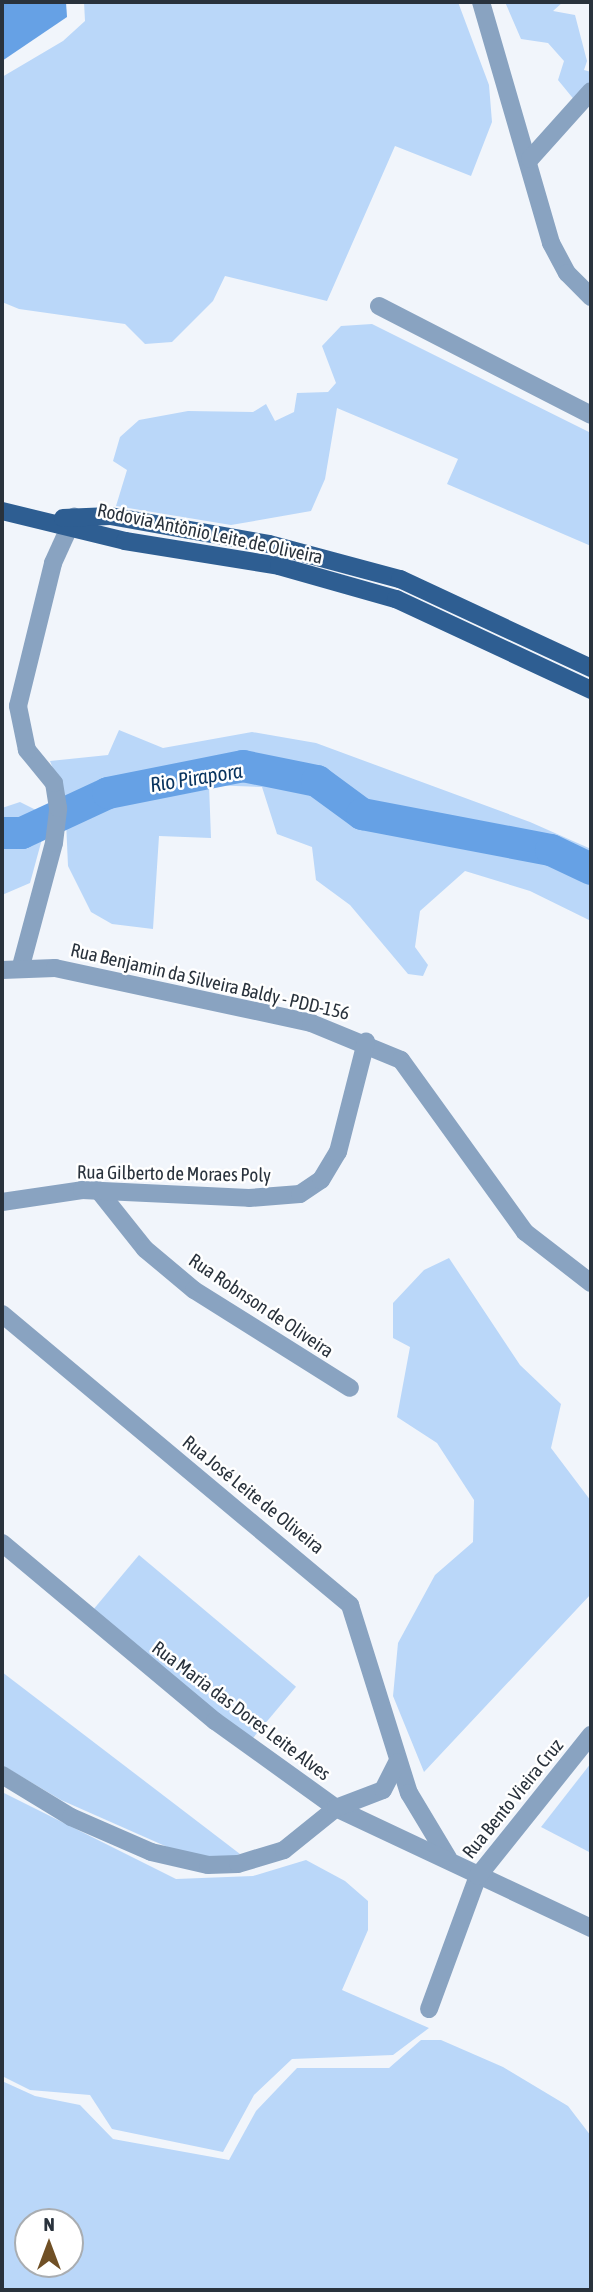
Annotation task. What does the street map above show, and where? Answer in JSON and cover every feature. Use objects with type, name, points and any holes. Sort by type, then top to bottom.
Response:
[{"type":"main road","name":"Rodovia Antônio Leite de Oliveira","points":[[2,511],[72,521],[110,516],[269,544],[400,579],[591,668]]},
{"type":"main road","name":"Rodovia Antônio Leite de Oliveira","points":[[72,521],[125,541],[279,566],[396,599],[591,690]]},
{"type":"street","points":[[481,2],[530,159],[551,243],[568,273],[591,297]]},
{"type":"street","points":[[530,159],[591,92]]},
{"type":"street","points":[[379,306],[591,415]]},
{"type":"street","points":[[21,966],[54,844],[58,808],[54,783],[27,750],[18,706],[53,563],[72,521]]},
{"type":"street","name":"Rua Benjamin da Silveira Baldy - PDD-156","points":[[2,970],[21,966],[55,968],[311,1023],[366,1042],[416,1074],[525,1232],[591,1283]]},
{"type":"street","name":"Rua Gilberto de Moraes Poly","points":[[2,1202],[99,1190],[248,1198],[300,1194],[321,1180],[338,1152],[366,1042]]},
{"type":"street","name":"Rua Robnson de Oliveira","points":[[99,1190],[145,1249],[194,1290],[350,1388]]},
{"type":"street","name":"Rua José Leite de Oliveira","points":[[2,1314],[350,1605],[397,1762],[422,1818],[448,1858]]},
{"type":"street","name":"Rua Maria das Dores Leite Alves","points":[[2,1543],[215,1721],[336,1808],[448,1858],[478,1876],[591,1928]]},
{"type":"street","name":"Rua Bento Vieira Cruz","points":[[429,2009],[478,1876],[591,1735]]},
{"type":"street","points":[[2,1775],[71,1817],[139,1847],[208,1865],[238,1864],[284,1850],[336,1808],[383,1790],[397,1762]]},
{"type":"shaded area","points":[[84,2],[458,2],[489,85],[492,122],[471,176],[395,146],[327,301],[225,276],[213,301],[172,342],[145,344],[125,324],[19,309],[2,302],[2,77],[63,41],[85,21]]},
{"type":"shaded area","points":[[505,2],[563,2],[553,11],[575,15],[587,61],[584,70],[591,72],[591,85],[576,102],[558,80],[564,61],[548,43],[521,39]]},
{"type":"shaded area","points":[[372,324],[591,433],[591,546],[447,484],[458,459],[337,408],[325,479],[311,511],[231,525],[116,506],[127,470],[113,461],[120,437],[139,420],[188,411],[253,412],[266,404],[275,421],[294,412],[297,393],[328,392],[336,383],[322,346],[341,326]]},
{"type":"shaded area","points":[[119,730],[163,748],[252,732],[316,743],[530,822],[591,849],[591,921],[530,891],[465,871],[420,911],[415,947],[428,965],[423,976],[408,974],[350,905],[316,880],[312,847],[277,834],[262,787],[209,785],[211,838],[159,836],[153,929],[112,924],[91,912],[68,866],[65,799],[50,761],[108,755]]},
{"type":"shaded area","points":[[20,802],[38,811],[45,828],[30,883],[2,895],[2,808]]},
{"type":"shaded area","points":[[449,1258],[520,1365],[561,1404],[551,1448],[591,1501],[591,1594],[424,1772],[393,1696],[398,1643],[435,1575],[473,1542],[474,1500],[437,1443],[397,1417],[410,1347],[393,1338],[393,1303],[424,1270]]},
{"type":"shaded area","points":[[139,1555],[296,1687],[250,1741],[93,1609]]},
{"type":"shaded area","points":[[2,1672],[240,1854],[223,1860],[190,1857],[61,1800],[2,1765]]},
{"type":"shaded area","points":[[591,1763],[591,1853],[541,1827]]},
{"type":"shaded area","points":[[2,1792],[176,1879],[253,1876],[306,1860],[345,1881],[368,1901],[368,1930],[342,1990],[429,2028],[393,2055],[292,2059],[254,2095],[223,2152],[112,2129],[90,2095],[30,2090],[2,2076]]},
{"type":"shaded area","points":[[421,2040],[441,2040],[503,2067],[568,2106],[591,2136],[591,2290],[2,2290],[2,2081],[35,2096],[80,2105],[113,2139],[229,2160],[256,2111],[297,2068],[389,2068]]},
{"type":"water","points":[[2,2],[66,2],[67,17],[2,61]]},
{"type":"waterway","name":"Rio Pirapora","points":[[2,833],[22,833],[108,793],[243,766],[317,781],[362,814],[551,850],[591,869]]}]
